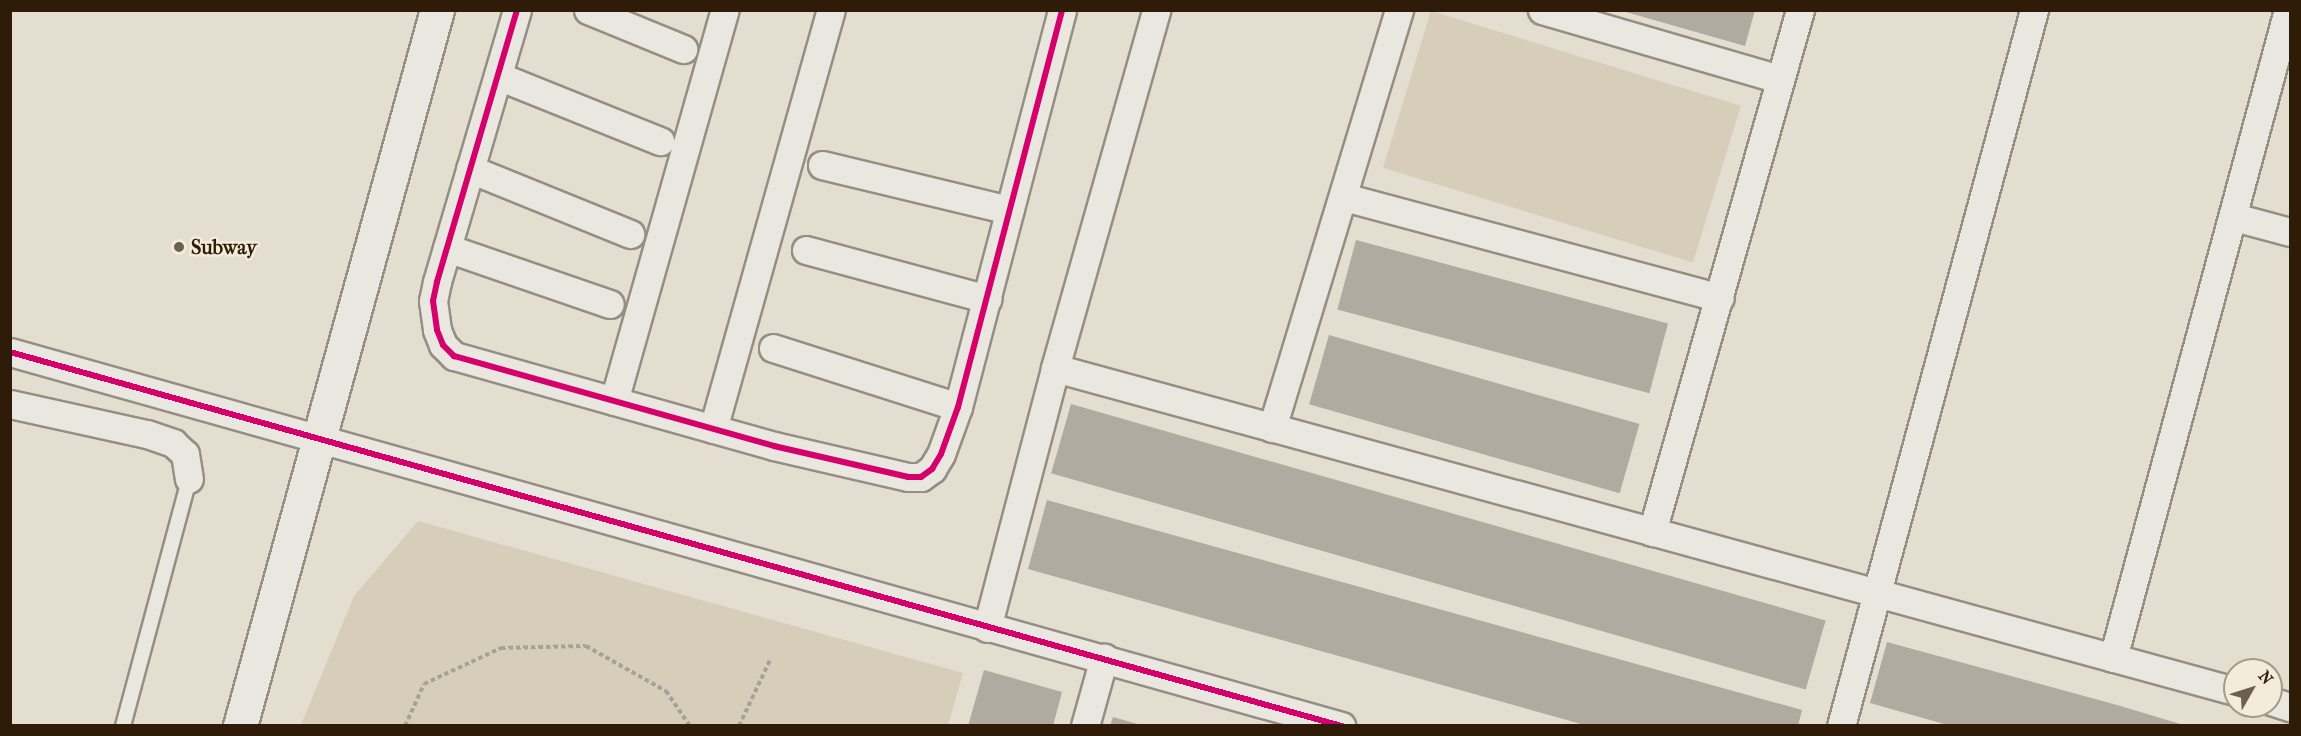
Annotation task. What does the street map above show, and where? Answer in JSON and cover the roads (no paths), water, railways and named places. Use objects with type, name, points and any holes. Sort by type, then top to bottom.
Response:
[{"type":"street","points":[[240,726],[321,440],[362,279],[436,10]]},
{"type":"street","points":[[517,10],[433,301],[437,330],[443,345],[454,356],[774,446],[908,477],[921,477],[932,469],[941,454],[958,407],[1062,10]]},
{"type":"street","points":[[588,10],[683,49]]},
{"type":"street","points":[[614,401],[726,10]]},
{"type":"street","points":[[713,429],[831,10]]},
{"type":"street","points":[[987,628],[1055,368],[1156,10]]},
{"type":"street","points":[[1272,428],[1399,10]]},
{"type":"street","points":[[1542,10],[1780,79]]},
{"type":"street","points":[[1652,532],[1800,10]]},
{"type":"street","points":[[1841,726],[2034,10]]},
{"type":"street","points":[[2113,658],[2234,217],[2288,10]]},
{"type":"street","points":[[498,76],[660,141]]},
{"type":"street","points":[[822,165],[1010,210]]},
{"type":"street","points":[[470,169],[630,234]]},
{"type":"street","points":[[1344,197],[1720,298]]},
{"type":"street","points":[[2234,217],[2290,232]]},
{"type":"street","points":[[447,248],[610,304]]},
{"type":"street","points":[[806,250],[987,298]]},
{"type":"street","points":[[773,348],[958,407]]},
{"type":"street","points":[[10,352],[1341,726]]},
{"type":"street","points":[[1055,368],[2223,689]]},
{"type":"street","points":[[10,404],[147,434],[173,443],[185,453],[189,479]]},
{"type":"street","points":[[1085,726],[1104,658]]},
{"type":"lane","points":[[123,726],[189,479]]},
{"type":"place","name":"Subway","points":[[179,247]]}]
